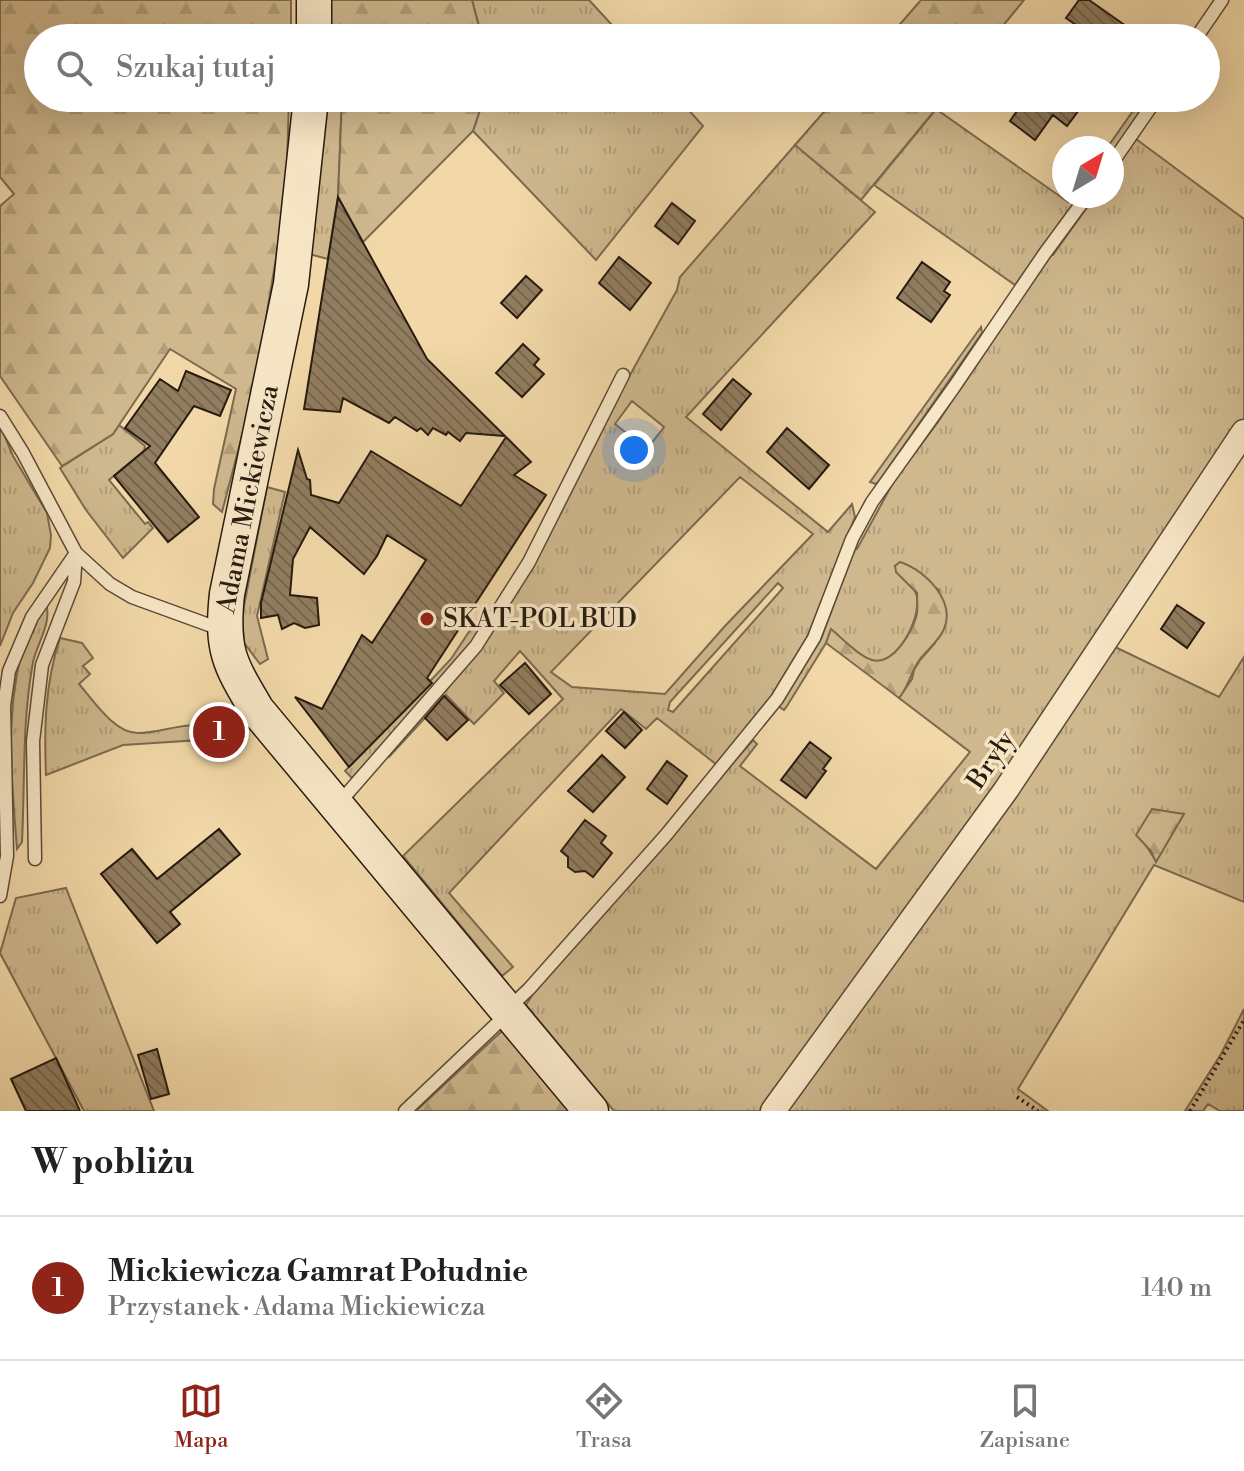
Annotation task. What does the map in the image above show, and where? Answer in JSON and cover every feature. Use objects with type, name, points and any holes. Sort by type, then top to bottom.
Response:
[{"type":"street","points":[[314,0],[314,24]]},
{"type":"street","name":"Adama Mickiewicza","points":[[309,112],[291,284],[227,594],[223,630],[232,667],[257,710],[591,1111]]},
{"type":"street","name":"Bryły","points":[[773,1111],[1006,790],[1244,432]]},
{"type":"lane","points":[[1206,24],[1222,0]]},
{"type":"lane","points":[[1124,146],[1147,112]]},
{"type":"lane","points":[[405,1111],[529,989],[666,835],[764,718],[814,638],[852,539],[872,502],[1078,208]]},
{"type":"lane","points":[[337,806],[476,646],[529,562],[623,375]]},
{"type":"lane","points":[[0,416],[76,553],[110,584],[132,597],[223,630]]},
{"type":"lane","points":[[35,859],[33,741],[42,665],[74,582],[76,553]]},
{"type":"lane","points":[[0,896],[7,856],[4,706],[9,671],[32,617],[76,553]]},
{"type":"path","points":[[1190,1111],[1244,1020]]},
{"type":"path","points":[[1017,1097],[1038,1111]]},
{"type":"green space","points":[[0,0],[291,0],[291,24],[24,24],[24,112],[289,112],[286,198],[254,390],[222,512],[213,504],[214,489],[236,389],[170,349],[113,434],[62,466],[0,376],[0,206],[14,194],[0,177]]},
{"type":"green space","points":[[323,0],[472,0],[478,24],[324,24]]},
{"type":"green space","points":[[472,0],[589,0],[611,24],[478,24]]},
{"type":"green space","points":[[921,0],[1024,0],[1004,24],[900,24]]},
{"type":"green space","points":[[321,112],[341,112],[338,197],[328,259],[305,253]]},
{"type":"green space","points":[[341,112],[479,112],[473,131],[363,242],[338,197]]},
{"type":"green space","points":[[479,112],[690,112],[703,126],[596,260],[473,131]]},
{"type":"green space","points":[[824,112],[933,112],[861,200],[795,145]]},
{"type":"green space","points":[[934,112],[940,112],[1052,191],[1052,208],[1070,208],[1015,285],[874,185]]},
{"type":"green space","points":[[1132,112],[1140,112],[1124,136],[1115,136]]},
{"type":"green space","points":[[1136,139],[1244,219],[1244,423],[1071,682],[766,1111],[614,1111],[526,1005],[753,740],[757,744],[740,766],[876,869],[970,752],[899,698],[920,660],[935,643],[939,590],[900,562],[895,566],[914,589],[917,606],[911,628],[898,649],[881,661],[871,660],[831,630],[787,706],[784,710],[778,706],[821,639],[855,548],[894,481],[938,422],[1050,254],[1053,255],[1086,208],[1124,208],[1124,156]]},
{"type":"green space","points":[[795,145],[875,212],[686,417],[828,532],[852,504],[855,517],[802,650],[766,705],[717,765],[657,718],[646,729],[621,709],[449,893],[513,967],[502,976],[403,856],[563,699],[520,651],[494,681],[504,693],[474,724],[446,695],[389,757],[378,750],[352,778],[345,771],[451,659],[482,612],[494,621],[677,290],[680,277]],"holes":[[[632,401],[664,427],[647,449],[615,424]],[[740,477],[813,534],[665,694],[572,687],[551,672]],[[778,583],[783,588],[673,712],[668,710],[670,702]]]},
{"type":"green space","points":[[981,327],[982,333],[879,481],[876,484],[870,482]]},
{"type":"green space","points":[[0,425],[13,456],[47,513],[51,535],[50,548],[33,583],[13,613],[0,646]]},
{"type":"green space","points":[[119,425],[145,446],[144,451],[109,480],[145,524],[148,522],[153,528],[123,558],[86,510],[60,468],[113,434]]},
{"type":"green space","points":[[267,487],[285,492],[257,616],[268,659],[260,664],[244,643],[242,616]]},
{"type":"green space","points":[[900,562],[919,572],[936,588],[946,608],[947,618],[942,633],[917,664],[899,698],[826,643],[831,629],[861,655],[872,660],[887,658],[895,652],[907,637],[917,613],[917,593],[896,572],[895,566]]},
{"type":"green space","points":[[47,608],[47,622],[29,684],[22,842],[17,849],[11,752],[13,703],[23,650],[41,610]]},
{"type":"green space","points":[[60,638],[82,643],[93,658],[83,666],[90,674],[79,684],[112,722],[129,732],[138,733],[201,725],[200,740],[123,745],[46,775],[47,706],[51,672]]},
{"type":"green space","points":[[1113,646],[1219,697],[1244,657],[1244,902],[1154,865],[1018,1089],[1048,1111],[779,1111]],"holes":[[[1183,814],[1156,861],[1145,844]]]},
{"type":"green space","points":[[1152,809],[1184,814],[1156,862],[1151,851],[1136,835]]},
{"type":"green space","points":[[66,888],[154,1111],[84,1111],[0,953],[16,898]]},
{"type":"green space","points":[[1244,1009],[1244,1111],[1220,1111],[1208,1104],[1203,1111],[1185,1111],[1221,1054]]},
{"type":"green space","points":[[503,1030],[571,1111],[416,1111]]},
{"type":"building","points":[[1079,0],[1089,0],[1123,24],[1075,24],[1066,18]]},
{"type":"building","points":[[1016,112],[1078,112],[1067,126],[1053,115],[1035,140],[1010,121]]},
{"type":"building","points":[[338,197],[427,359],[505,436],[466,433],[460,441],[448,432],[446,435],[433,428],[428,435],[421,428],[417,431],[395,417],[389,423],[343,398],[340,412],[304,409]]},
{"type":"building","points":[[672,203],[695,221],[678,244],[655,226]]},
{"type":"building","points":[[619,257],[651,283],[630,310],[599,283]]},
{"type":"building","points":[[922,262],[950,282],[944,291],[950,295],[931,322],[897,298]]},
{"type":"building","points":[[526,276],[542,290],[517,318],[501,303]]},
{"type":"building","points":[[523,344],[539,359],[534,365],[544,374],[522,397],[496,373]]},
{"type":"building","points":[[186,371],[231,390],[220,416],[194,406],[155,463],[199,517],[168,542],[114,476],[150,446],[125,428],[160,379],[178,391]]},
{"type":"building","points":[[733,379],[751,394],[721,430],[703,414]]},
{"type":"building","points":[[787,428],[829,465],[809,489],[767,452]]},
{"type":"building","points":[[506,437],[531,462],[514,475],[546,495],[427,678],[432,683],[349,767],[295,697],[322,709],[362,635],[372,643],[426,560],[387,535],[364,574],[310,527],[293,559],[290,595],[317,598],[319,625],[305,628],[294,623],[282,629],[278,615],[261,618],[261,603],[298,450],[307,479],[310,480],[311,495],[339,503],[371,451],[461,506]]},
{"type":"building","points":[[1177,605],[1204,623],[1187,648],[1161,629]]},
{"type":"building","points":[[525,663],[551,694],[529,714],[500,685]]},
{"type":"building","points":[[444,696],[468,720],[447,740],[425,718]]},
{"type":"building","points":[[624,712],[642,730],[625,748],[606,731]]},
{"type":"building","points":[[810,742],[831,758],[823,769],[826,771],[806,798],[781,780]]},
{"type":"building","points":[[602,755],[625,777],[593,812],[568,791]]},
{"type":"building","points":[[667,761],[687,776],[667,804],[647,789]]},
{"type":"building","points":[[585,820],[606,836],[601,843],[612,853],[593,877],[585,871],[575,872],[568,867],[568,857],[561,851]]},
{"type":"building","points":[[219,829],[240,854],[170,912],[180,924],[157,943],[101,874],[132,849],[157,879]]},
{"type":"building","points":[[157,1049],[169,1094],[151,1099],[138,1055]]},
{"type":"building","points":[[56,1058],[80,1111],[26,1111],[11,1079]]},
{"type":"place","name":"SKAT-POL BUD","points":[[427,619]]},
{"type":"place","name":"Mickiewicza Gamrat Południe","points":[[219,732]]}]
